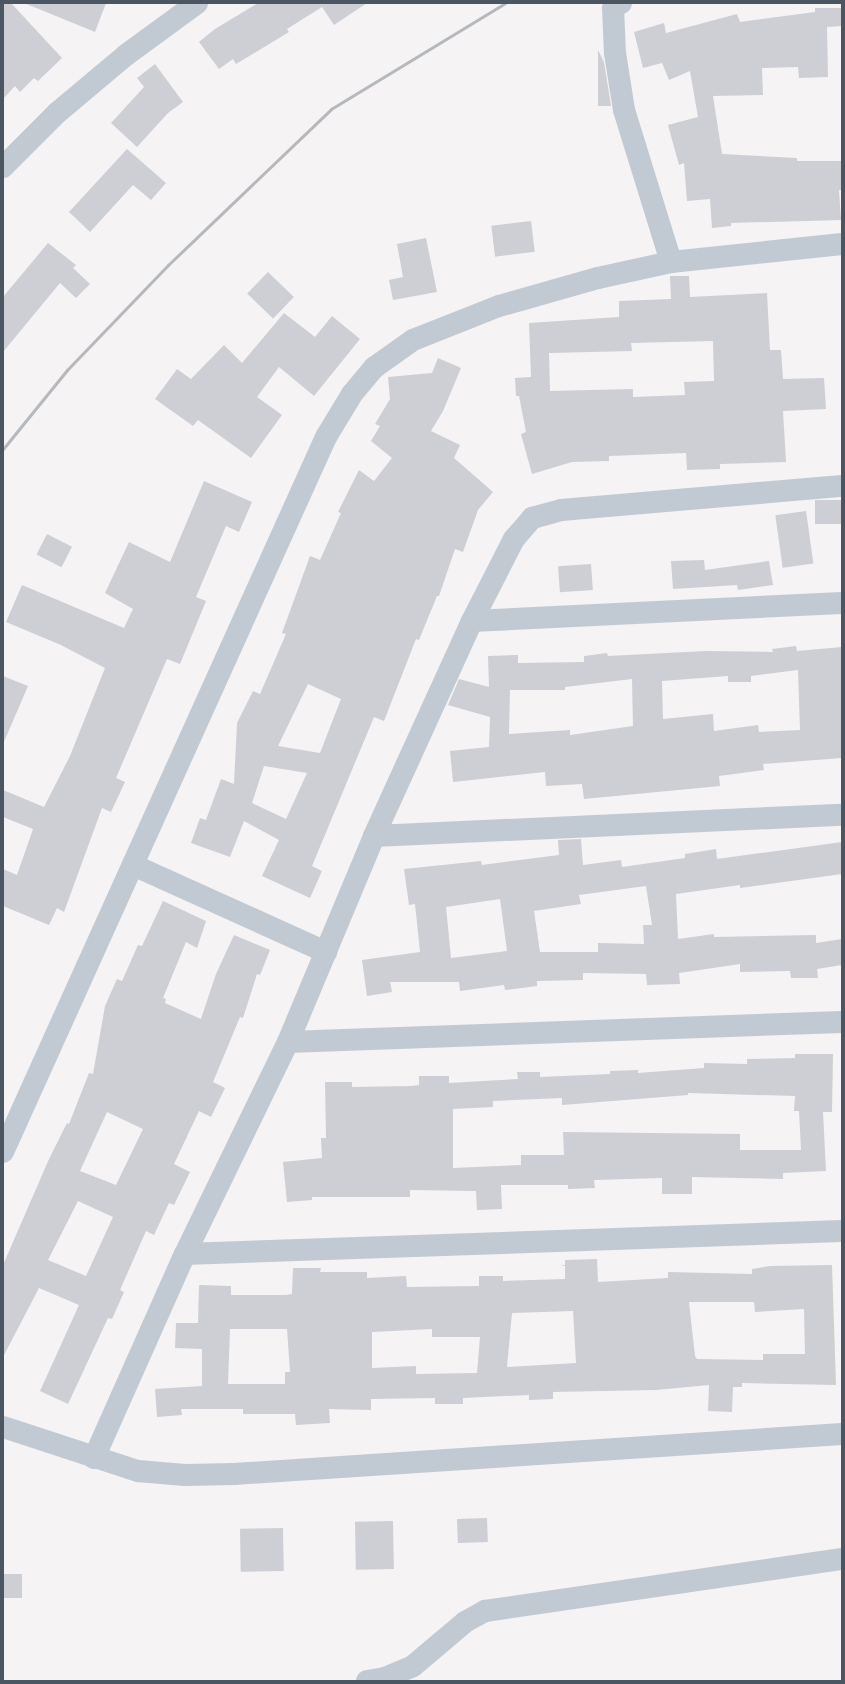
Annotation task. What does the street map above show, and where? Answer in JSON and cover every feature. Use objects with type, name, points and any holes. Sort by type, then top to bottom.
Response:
[{"type":"street","points":[[3,167],[57,113],[126,55],[197,3]]},
{"type":"street","points":[[621,3],[613,8],[615,53],[624,110],[671,262]]},
{"type":"street","points":[[3,1152],[326,437],[352,394],[375,367],[413,340],[499,306],[598,278],[671,262],[842,244]]},
{"type":"street","points":[[94,1458],[185,1254],[288,1042],[374,836],[472,621],[514,539],[532,518],[561,510],[842,486]]},
{"type":"street","points":[[472,621],[842,602]]},
{"type":"street","points":[[374,836],[842,816]]},
{"type":"street","points":[[133,865],[326,952]]},
{"type":"street","points":[[288,1042],[842,1022]]},
{"type":"street","points":[[185,1254],[842,1231]]},
{"type":"street","points":[[3,1427],[94,1458],[138,1471],[185,1475],[234,1474],[842,1434]]},
{"type":"street","points":[[367,1681],[385,1678],[413,1666],[465,1622],[485,1611],[842,1559]]},
{"type":"building","points":[[3,3],[11,3],[62,58],[38,81],[34,78],[20,92],[15,86],[3,99]]},
{"type":"building","points":[[24,3],[106,3],[95,32]]},
{"type":"building","points":[[258,3],[367,3],[334,25],[322,7],[287,29],[289,32],[236,64],[233,59],[219,69],[199,42],[215,29]]},
{"type":"building","points":[[815,8],[842,8],[842,26],[827,27],[828,77],[799,78],[798,67],[762,68],[763,95],[713,96],[722,154],[797,158],[797,161],[842,161],[842,190],[839,190],[841,220],[731,223],[731,226],[712,228],[710,199],[687,201],[684,163],[679,165],[668,125],[698,117],[690,71],[669,80],[662,63],[643,68],[634,32],[664,23],[666,33],[737,14],[740,22],[815,12]]},
{"type":"building","points":[[598,50],[604,62],[611,106],[598,106]]},
{"type":"building","points":[[155,64],[183,102],[168,113],[137,147],[111,123],[144,87],[137,78]]},
{"type":"building","points":[[127,149],[166,183],[151,200],[133,185],[90,232],[69,212]]},
{"type":"building","points":[[531,221],[535,252],[495,257],[491,226]]},
{"type":"building","points":[[426,238],[437,292],[393,300],[389,280],[403,277],[397,244]]},
{"type":"building","points":[[48,243],[76,265],[73,268],[90,284],[76,298],[60,283],[3,352],[3,297]]},
{"type":"building","points":[[268,272],[294,297],[273,319],[247,294]]},
{"type":"building","points":[[670,276],[689,276],[690,297],[767,293],[770,350],[781,350],[783,379],[824,378],[826,409],[783,411],[786,462],[720,464],[720,469],[687,470],[686,453],[609,456],[609,461],[572,462],[532,474],[521,434],[526,432],[519,396],[516,396],[515,378],[531,377],[529,323],[619,317],[619,301],[671,299]],"holes":[[[713,341],[714,381],[684,382],[685,395],[633,397],[633,389],[550,391],[549,353],[632,351],[631,343]]]},
{"type":"building","points":[[284,313],[315,337],[332,316],[360,339],[314,396],[279,367],[257,397],[282,415],[251,458],[198,420],[193,426],[155,399],[177,369],[191,379],[224,345],[242,363]]},
{"type":"building","points":[[438,358],[461,368],[443,411],[431,431],[460,445],[454,458],[493,492],[478,510],[463,552],[455,549],[439,596],[437,596],[419,640],[416,639],[384,721],[374,717],[312,866],[322,871],[310,898],[262,876],[279,840],[244,821],[230,857],[191,843],[200,818],[206,820],[221,779],[234,784],[237,723],[253,691],[260,694],[286,634],[282,633],[310,556],[320,560],[341,513],[338,512],[359,470],[374,481],[392,458],[371,441],[380,426],[375,424],[390,399],[388,377],[432,373]],"holes":[[[308,684],[341,699],[320,753],[278,746]],[[264,766],[307,773],[286,819],[252,803]]]},
{"type":"building","points":[[204,481],[252,502],[239,532],[226,526],[196,597],[206,601],[180,664],[167,659],[116,778],[125,782],[111,812],[102,808],[64,912],[57,908],[49,925],[3,906],[3,869],[17,875],[33,829],[3,817],[3,790],[44,807],[70,756],[105,668],[61,645],[6,622],[22,585],[124,628],[133,609],[105,593],[129,542],[170,562]]},
{"type":"building","points":[[815,500],[842,500],[842,524],[815,524]]},
{"type":"building","points":[[806,511],[813,563],[783,568],[775,515]]},
{"type":"building","points":[[47,534],[72,547],[62,567],[37,554]]},
{"type":"building","points":[[704,560],[705,570],[769,561],[773,585],[738,590],[737,585],[673,589],[671,561]]},
{"type":"building","points":[[591,564],[593,590],[560,592],[558,566]]},
{"type":"building","points":[[796,646],[797,651],[842,647],[842,758],[763,764],[764,770],[719,776],[720,786],[584,799],[582,784],[546,786],[545,772],[453,782],[450,751],[489,747],[490,717],[448,705],[459,679],[489,687],[488,656],[518,655],[518,663],[584,662],[584,656],[607,653],[608,656],[706,651],[773,652],[772,649]],"holes":[[[798,670],[800,730],[759,732],[758,725],[714,731],[713,714],[663,719],[662,681],[728,676],[728,682],[751,682],[751,676]],[[632,679],[633,726],[570,735],[570,730],[509,734],[510,690],[565,690],[565,687]]]},
{"type":"building","points":[[3,676],[28,686],[3,744]]},
{"type":"building","points":[[581,839],[583,865],[621,860],[622,867],[685,858],[685,854],[716,849],[717,859],[842,842],[842,874],[740,888],[740,885],[676,894],[678,939],[714,934],[714,937],[816,935],[816,943],[842,939],[842,965],[817,969],[818,978],[791,978],[790,971],[740,972],[740,964],[679,973],[680,984],[647,985],[646,974],[583,973],[583,980],[537,981],[537,986],[505,990],[504,985],[460,991],[459,982],[390,982],[392,992],[367,996],[362,960],[420,952],[415,904],[409,905],[404,869],[481,861],[482,865],[559,855],[558,840]],"holes":[[[646,886],[652,925],[643,925],[644,944],[598,943],[598,952],[540,952],[534,911],[581,904],[579,895]],[[500,899],[507,951],[451,958],[446,907]]]},
{"type":"building","points":[[163,901],[206,921],[197,948],[186,942],[163,998],[166,999],[165,1003],[201,1019],[216,974],[234,935],[270,950],[260,975],[257,974],[243,1018],[240,1017],[213,1082],[225,1088],[211,1117],[199,1111],[174,1164],[190,1172],[174,1205],[169,1203],[154,1235],[146,1231],[120,1290],[124,1292],[112,1319],[108,1318],[68,1404],[40,1391],[79,1305],[39,1288],[3,1357],[3,1265],[49,1159],[67,1123],[69,1124],[89,1073],[93,1074],[105,1006],[117,979],[122,981],[138,945],[142,946]],"holes":[[[107,1112],[143,1129],[116,1185],[80,1171]],[[78,1201],[113,1217],[86,1276],[48,1260]]]},
{"type":"building","points":[[795,1054],[833,1054],[832,1112],[823,1112],[826,1171],[783,1173],[783,1179],[692,1177],[692,1194],[662,1194],[662,1178],[594,1180],[595,1188],[568,1189],[568,1185],[501,1185],[502,1209],[477,1210],[476,1191],[410,1190],[410,1197],[312,1197],[312,1200],[287,1202],[283,1162],[322,1158],[321,1138],[326,1138],[325,1082],[352,1082],[352,1087],[412,1086],[419,1085],[419,1076],[449,1076],[449,1083],[518,1079],[517,1072],[540,1072],[540,1077],[610,1074],[610,1071],[638,1070],[638,1073],[704,1068],[704,1063],[747,1064],[747,1059],[795,1058]],"holes":[[[688,1093],[795,1096],[794,1111],[799,1111],[801,1150],[740,1150],[740,1134],[563,1132],[564,1155],[521,1155],[521,1165],[453,1168],[453,1109],[493,1107],[493,1101],[562,1098],[562,1105],[688,1095]]]},
{"type":"building","points":[[597,1259],[598,1282],[668,1278],[668,1272],[752,1274],[752,1269],[770,1266],[832,1265],[836,1385],[742,1383],[742,1387],[733,1387],[732,1412],[708,1411],[709,1385],[656,1390],[553,1392],[553,1399],[529,1400],[529,1395],[463,1398],[463,1404],[435,1404],[435,1398],[371,1399],[371,1410],[329,1409],[330,1423],[296,1425],[295,1414],[243,1414],[243,1409],[181,1409],[182,1415],[157,1417],[155,1389],[202,1386],[202,1349],[175,1348],[176,1323],[198,1323],[199,1285],[231,1286],[231,1295],[286,1295],[292,1294],[293,1268],[321,1268],[320,1272],[367,1272],[367,1278],[406,1276],[407,1287],[479,1286],[479,1276],[503,1276],[503,1281],[565,1279],[565,1260]],"holes":[[[689,1302],[754,1302],[755,1312],[804,1309],[805,1354],[763,1354],[763,1360],[697,1359],[695,1356]],[[573,1311],[576,1363],[507,1367],[512,1313]],[[230,1329],[287,1329],[290,1372],[285,1372],[285,1384],[228,1384]],[[432,1329],[432,1337],[480,1337],[477,1373],[416,1374],[416,1366],[372,1368],[372,1332]]]},
{"type":"building","points":[[487,1518],[488,1542],[458,1543],[457,1519]]},
{"type":"building","points":[[393,1521],[394,1569],[356,1570],[355,1522]]},
{"type":"building","points":[[283,1528],[284,1571],[241,1572],[240,1529]]},
{"type":"building","points":[[3,1574],[22,1574],[22,1598],[3,1598]]},
{"type":"railway","points":[[3,449],[67,370],[168,265],[331,109],[505,3]]}]
